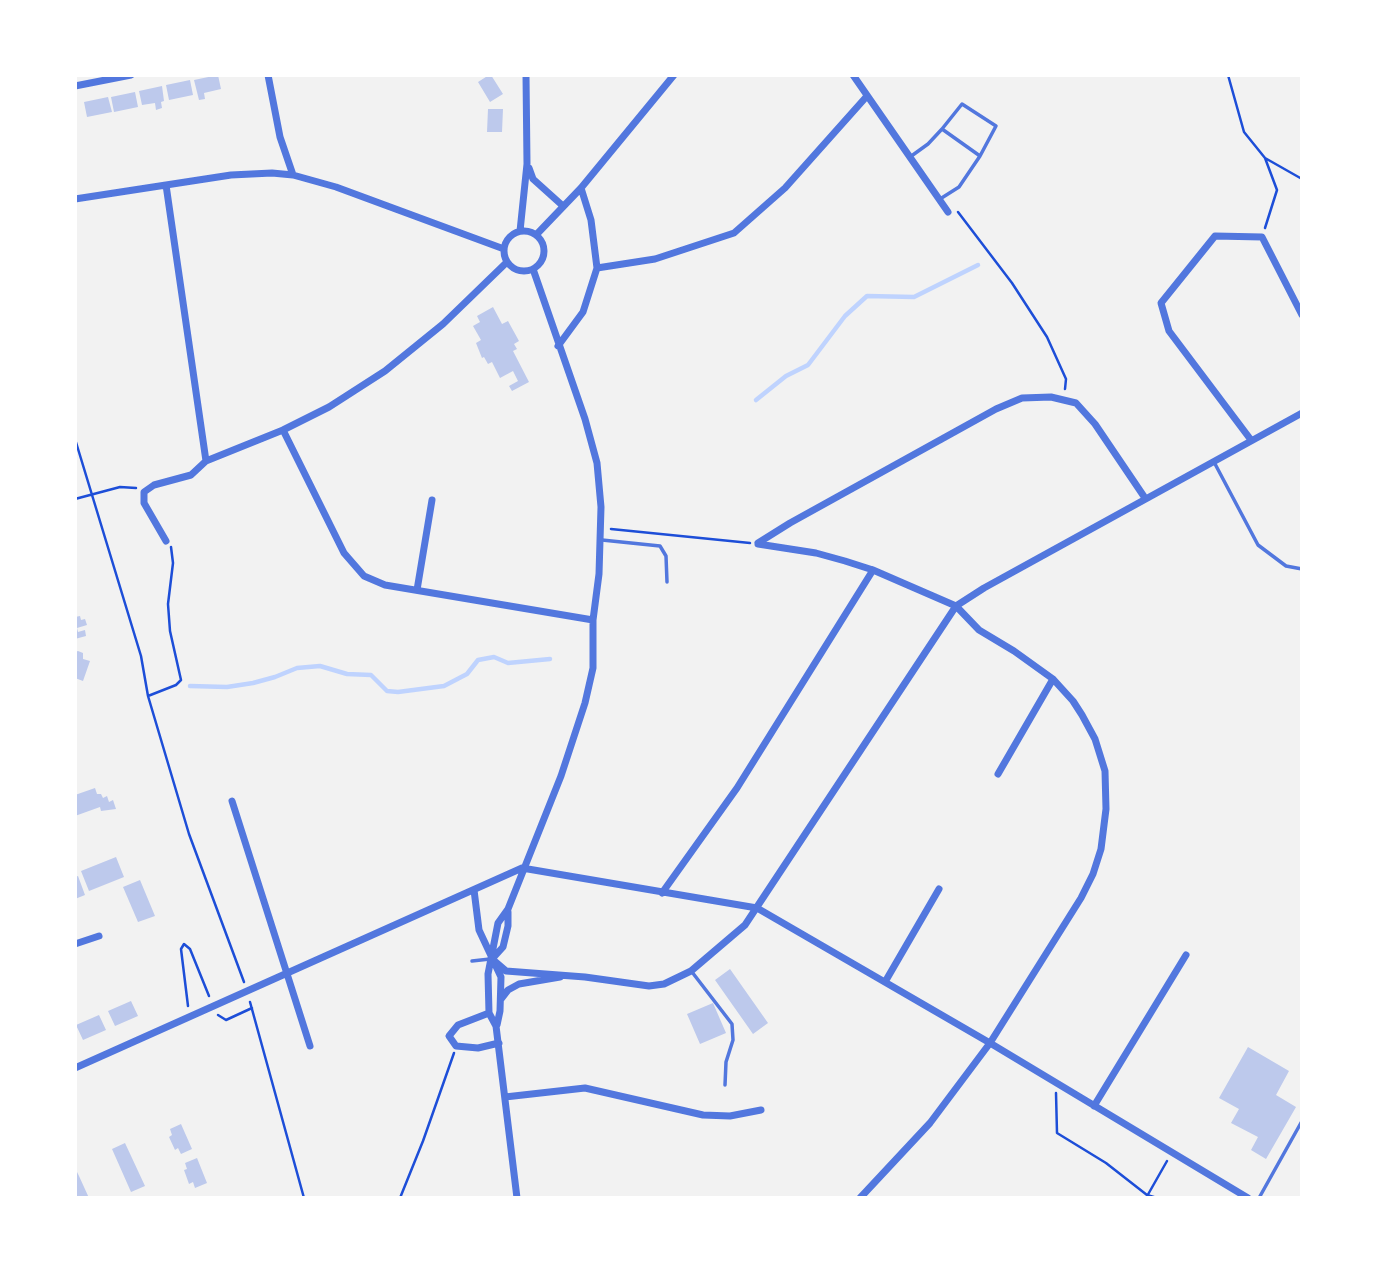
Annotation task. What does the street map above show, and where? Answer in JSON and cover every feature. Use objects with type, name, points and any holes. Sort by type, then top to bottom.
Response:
[{"type":"street","points":[[75,86],[131,75]]},
{"type":"street","points":[[268,75],[279,137],[293,176]]},
{"type":"street","points":[[520,231],[527,164],[526,75]]},
{"type":"street","points":[[536,235],[581,188],[674,75]]},
{"type":"street","points":[[853,75],[948,212]]},
{"type":"street","points":[[597,268],[655,259],[734,233],[785,188],[867,96]]},
{"type":"street","points":[[527,164],[533,179],[564,206]]},
{"type":"street","points":[[75,200],[231,176],[272,173],[336,187],[504,249]]},
{"type":"street","points":[[166,185],[206,461]]},
{"type":"street","points":[[558,346],[583,312],[597,268],[594,237],[581,188]]},
{"type":"street","points":[[520,231],[536,235],[541,240],[544,253],[533,269],[522,271],[507,262],[504,249],[509,237],[520,231]]},
{"type":"street","points":[[1251,440],[1168,331],[1161,303],[1215,236],[1262,237],[1302,315]]},
{"type":"street","points":[[166,541],[144,503],[144,492],[154,485],[191,475],[206,461],[283,430],[329,407],[385,371],[443,324],[507,262]]},
{"type":"street","points":[[517,1198],[499,1043],[496,1026],[489,1013],[488,974],[498,923],[508,909],[522,868],[561,776],[585,704],[593,668],[593,620],[600,540],[597,463],[585,419],[533,269]]},
{"type":"street","points":[[758,544],[790,523],[996,409],[1022,398],[1051,397],[1076,403],[1095,424],[1145,498]]},
{"type":"street","points":[[492,959],[506,971],[567,975],[649,986],[664,984],[691,971],[745,925],[956,606],[1145,498],[1302,413]]},
{"type":"street","points":[[283,430],[344,553],[364,576],[385,585],[593,620]]},
{"type":"street","points":[[417,590],[432,500]]},
{"type":"street","points":[[758,544],[816,553],[873,570],[956,606],[979,630],[1014,650],[1053,678],[1073,701],[1095,738],[1105,771],[1106,809],[1101,849],[1093,874],[1080,898],[990,1043],[930,1122],[860,1198]]},
{"type":"street","points":[[662,893],[737,788],[873,570]]},
{"type":"street","points":[[998,774],[1053,678]]},
{"type":"street","points":[[232,801],[284,974],[310,1046]]},
{"type":"street","points":[[75,1068],[522,868],[757,908],[990,1043],[1248,1198]]},
{"type":"street","points":[[885,982],[939,889]]},
{"type":"street","points":[[474,891],[479,930],[501,977],[496,1026]]},
{"type":"street","points":[[75,944],[99,936]]},
{"type":"street","points":[[1094,1106],[1186,955]]},
{"type":"street","points":[[500,1000],[508,990],[519,984],[567,975]]},
{"type":"street","points":[[489,1013],[458,1025],[449,1036],[456,1046],[478,1048],[499,1043]]},
{"type":"street","points":[[505,1097],[585,1088],[703,1115],[730,1116],[761,1110]]},
{"type":"lane","points":[[910,157],[928,144],[962,104],[996,126],[959,187],[940,199]]},
{"type":"lane","points":[[942,129],[980,156]]},
{"type":"lane","points":[[1213,461],[1258,545],[1286,566],[1302,569]]},
{"type":"lane","points":[[600,540],[660,546],[666,556],[667,582]]},
{"type":"lane","points":[[472,961],[492,959]]},
{"type":"lane","points":[[691,971],[732,1024],[733,1040],[726,1062],[724,1085]]},
{"type":"lane","points":[[489,1000],[500,1000]]},
{"type":"lane","points":[[1259,1198],[1302,1121]]},
{"type":"path","points":[[1228,75],[1244,132],[1265,158],[1277,190],[1262,237]]},
{"type":"path","points":[[1265,158],[1302,179]]},
{"type":"path","points":[[948,212],[957,210],[1012,283],[1047,337],[1066,379],[1064,400]]},
{"type":"path","points":[[75,439],[141,656],[148,696],[189,834],[246,987]]},
{"type":"path","points":[[75,499],[120,487]]},
{"type":"path","points":[[600,527],[758,544]]},
{"type":"path","points":[[148,696],[176,685],[181,680],[170,631],[168,604],[173,564],[171,545],[166,541]]},
{"type":"path","points":[[193,1017],[181,953],[184,944],[190,948],[211,1000]]},
{"type":"path","points":[[249,997],[304,1198]]},
{"type":"path","points":[[216,1013],[219,1018],[226,1020],[252,1008]]},
{"type":"path","points":[[400,1198],[423,1142],[456,1046]]},
{"type":"path","points":[[1055,1083],[1057,1133],[1106,1163],[1147,1196],[1157,1198]]},
{"type":"path","points":[[1147,1196],[1172,1153]]},
{"type":"building","points":[[218,75],[221,89],[204,93],[205,99],[199,100],[194,80]]},
{"type":"building","points":[[489,75],[503,94],[490,102],[478,82]]},
{"type":"building","points":[[190,80],[193,95],[169,100],[166,85]]},
{"type":"building","points":[[162,86],[162,108],[156,110],[155,103],[142,105],[139,91]]},
{"type":"building","points":[[135,92],[138,107],[114,112],[111,97]]},
{"type":"building","points":[[108,97],[112,112],[87,117],[84,102]]},
{"type":"building","points":[[488,109],[503,109],[502,132],[487,132]]},
{"type":"building","points":[[493,307],[502,324],[508,321],[519,341],[514,344],[517,349],[513,351],[529,382],[512,391],[509,386],[518,381],[513,371],[500,378],[492,362],[488,364],[484,357],[482,358],[476,343],[481,340],[473,326],[480,322],[477,316]]},
{"type":"building","points":[[80,616],[81,620],[85,619],[87,625],[77,628],[78,632],[85,630],[86,636],[75,639],[75,617]]},
{"type":"building","points":[[75,652],[83,653],[83,659],[90,661],[83,681],[75,678]]},
{"type":"building","points":[[95,788],[97,794],[101,794],[103,798],[107,796],[109,802],[113,800],[116,809],[101,811],[100,807],[75,816],[75,795]]},
{"type":"building","points":[[116,857],[124,877],[89,891],[81,871]]},
{"type":"building","points":[[78,876],[85,895],[75,899],[75,877]]},
{"type":"building","points":[[140,880],[155,916],[138,922],[123,887]]},
{"type":"building","points":[[730,969],[768,1023],[753,1034],[715,980]]},
{"type":"building","points":[[131,1001],[138,1016],[115,1026],[108,1011]]},
{"type":"building","points":[[713,1003],[726,1033],[700,1044],[687,1014]]},
{"type":"building","points":[[99,1015],[106,1030],[83,1040],[76,1025]]},
{"type":"building","points":[[1248,1047],[1289,1071],[1276,1095],[1296,1107],[1266,1159],[1251,1150],[1258,1137],[1231,1123],[1239,1109],[1219,1098]]},
{"type":"building","points":[[181,1124],[192,1149],[181,1154],[178,1148],[175,1150],[169,1137],[172,1135],[170,1129]]},
{"type":"building","points":[[125,1143],[145,1186],[131,1192],[112,1149]]},
{"type":"building","points":[[197,1158],[207,1183],[195,1188],[193,1182],[189,1184],[184,1170],[187,1169],[185,1163]]},
{"type":"building","points":[[75,1168],[79,1176],[89,1198],[75,1198]]},
{"type":"waterway","points":[[756,400],[786,376],[808,365],[845,316],[867,296],[914,297],[978,265]]},
{"type":"waterway","points":[[190,686],[227,687],[253,683],[297,668],[320,666],[347,674],[371,675],[387,691],[398,692],[444,686],[467,674],[478,660],[494,657],[508,663],[550,659]]}]
